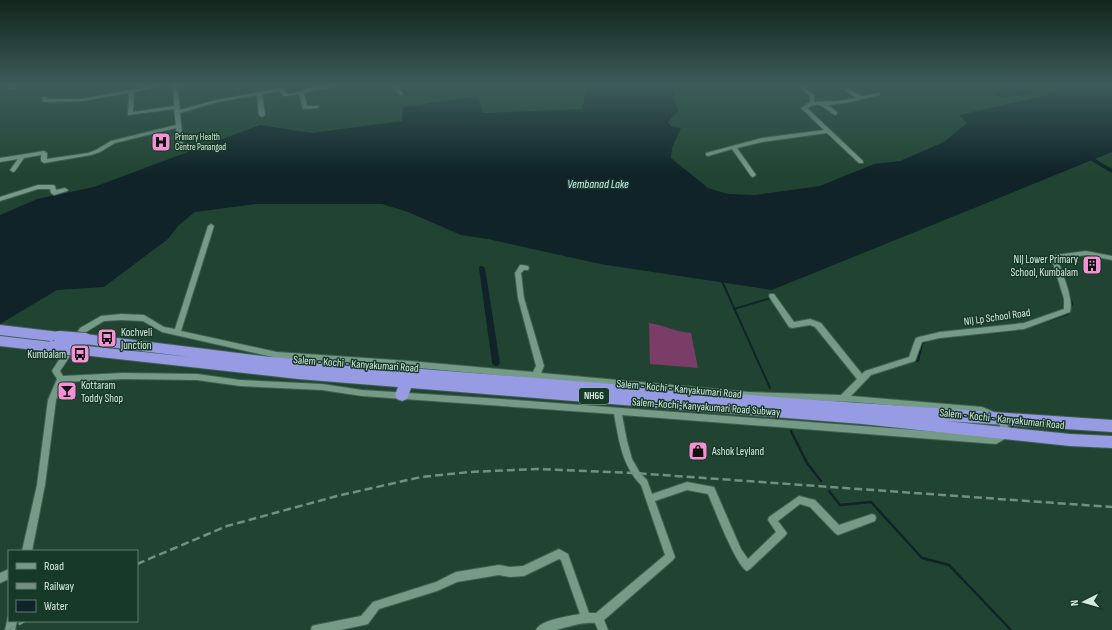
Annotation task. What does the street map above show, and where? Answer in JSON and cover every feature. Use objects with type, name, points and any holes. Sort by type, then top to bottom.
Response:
[{"type":"highway","name":"NH66","points":[[0,330],[24,332],[56,342]]},
{"type":"highway","name":"NH66","points":[[0,341],[16,343],[81,340]]},
{"type":"highway","name":"Salem - Kochi - Kanyakumari Road","points":[[81,340],[298,374],[854,417],[1070,440],[1112,442]]},
{"type":"highway","name":"Salem - Kochi - Kanyakumari Road","points":[[81,340],[271,362],[801,405],[1112,426]]},
{"type":"highway","points":[[402,395],[406,382]]},
{"type":"street","points":[[177,114],[180,144]]},
{"type":"street","points":[[811,114],[861,162]]},
{"type":"street","points":[[0,160],[44,153],[44,161],[60,160],[98,151],[113,142],[178,126]]},
{"type":"street","points":[[708,154],[788,135],[829,131]]},
{"type":"street","points":[[733,147],[753,175]]},
{"type":"street","points":[[13,170],[22,157]]},
{"type":"street","points":[[0,199],[38,187],[53,187],[54,193],[66,190]]},
{"type":"street","points":[[177,333],[211,226]]},
{"type":"street","name":"NIJ Lp School Road","points":[[843,398],[868,373],[912,359],[919,340],[940,335],[1024,326],[1068,310],[1067,299],[1055,258],[1061,255],[1086,253],[1112,258]]},
{"type":"street","points":[[526,268],[522,268],[518,273],[521,298],[540,366],[536,375]]},
{"type":"street","points":[[772,296],[792,325],[810,322],[818,325],[861,379]]},
{"type":"street","points":[[27,550],[40,485],[52,400],[61,379],[56,371],[64,358],[103,318],[144,318],[162,329],[277,354],[749,394],[843,398],[982,410],[1001,418],[1007,433]]},
{"type":"street","name":"Salem-Kochi-Kanyakumari Road Subway","points":[[61,379],[123,376],[197,377],[240,383],[322,387],[362,393],[996,440],[1007,433]]},
{"type":"street","points":[[542,630],[545,627],[576,621],[586,616],[598,618],[670,557],[644,483],[636,476],[629,464],[618,412]]},
{"type":"street","points":[[649,499],[687,486],[710,490],[738,552],[747,566],[782,533],[772,520],[799,500],[812,503],[838,530],[872,518]]},
{"type":"street","points":[[316,630],[364,620],[376,605],[437,586],[456,577],[499,570],[510,572],[524,571],[559,554],[565,557],[586,616]]},
{"type":"street","points":[[598,618],[603,630]]},
{"type":"shaded area","name":"Primary Health Centre Panangad","points":[[178,134],[178,138],[170,140],[170,145],[159,148],[158,143],[151,144],[151,140]]},
{"type":"shaded area","points":[[649,323],[691,333],[698,368],[650,364]]},
{"type":"water","name":"Vembanad Lake","points":[[402,114],[675,114],[668,122],[671,126],[681,128],[672,148],[671,158],[708,188],[728,194],[755,195],[820,186],[874,164],[900,161],[944,142],[967,123],[959,115],[962,114],[1112,114],[1112,152],[772,290],[600,264],[488,239],[461,235],[408,212],[382,204],[256,204],[195,212],[179,225],[168,239],[104,287],[57,290],[0,324],[0,215],[37,199],[94,187],[260,125],[312,133],[402,121]]},
{"type":"waterway","points":[[1085,155],[1112,171]]},
{"type":"waterway","points":[[1059,259],[1061,270]]},
{"type":"waterway","points":[[482,268],[496,363]]},
{"type":"waterway","points":[[722,281],[734,309]]},
{"type":"waterway","points":[[1046,321],[1068,314],[1072,304],[1069,294]]},
{"type":"waterway","points":[[734,309],[771,298]]},
{"type":"waterway","points":[[734,309],[770,388]]},
{"type":"waterway","points":[[911,361],[918,361],[922,344],[927,340]]},
{"type":"waterway","points":[[791,431],[807,463],[821,481]]},
{"type":"waterway","points":[[829,491],[840,505],[871,502],[922,558],[949,565],[1011,630]]},
{"type":"railway","points":[[138,564],[227,526],[337,496],[421,477],[470,472],[536,469],[634,473],[1112,507]]},
{"type":"railway","points":[[8,630],[23,622]]},
{"type":"place","name":"Primary Health Centre Panangad","points":[[161,142]]},
{"type":"place","name":"NIJ Lower Primary School, Kumbalam","points":[[1092,265]]},
{"type":"place","name":"Kochveli Junction","points":[[107,338]]},
{"type":"place","name":"Kumbalam","points":[[80,354]]},
{"type":"place","name":"Kottaram Toddy Shop","points":[[67,391]]},
{"type":"place","name":"Ashok Leyland","points":[[698,451]]}]
